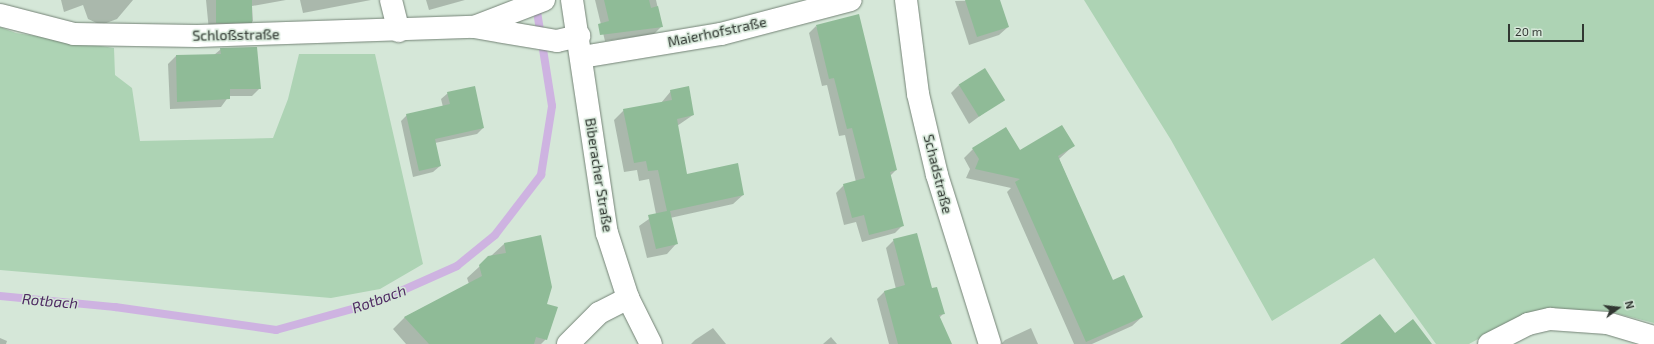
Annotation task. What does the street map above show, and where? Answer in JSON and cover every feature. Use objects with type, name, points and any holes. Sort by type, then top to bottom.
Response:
[{"type":"street","points":[[391,0],[399,31]]},
{"type":"street","name":"Schloßstraße","points":[[474,27],[544,0]]},
{"type":"street","name":"Biberacher Straße","points":[[572,0],[579,36],[602,209],[616,266],[628,298],[651,344]]},
{"type":"street","name":"Maierhofstraße","points":[[582,57],[721,34],[851,0]]},
{"type":"street","name":"Schadstraße","points":[[906,0],[918,94],[937,175],[990,344]]},
{"type":"street","name":"Schloßstraße","points":[[0,15],[74,34],[168,36],[399,31],[474,27],[557,42],[579,36]]},
{"type":"street","points":[[568,344],[599,313],[628,298]]},
{"type":"street","points":[[1490,344],[1528,324],[1550,319],[1607,322],[1654,337]]},
{"type":"green space","points":[[1084,0],[1654,0],[1654,323],[1607,311],[1550,309],[1507,323],[1469,344],[1436,344],[1374,258],[1272,321],[1171,140]]},
{"type":"green space","points":[[0,27],[16,33],[114,48],[115,75],[132,88],[140,141],[273,138],[288,99],[299,54],[375,54],[423,264],[380,289],[331,298],[0,270]]},
{"type":"building","points":[[216,0],[252,0],[252,23],[216,23]]},
{"type":"building","points":[[604,0],[649,0],[651,8],[658,6],[663,27],[600,35],[598,24],[609,21]]},
{"type":"building","points":[[965,0],[1000,0],[1009,27],[977,37]]},
{"type":"building","points":[[859,14],[897,170],[890,172],[904,226],[869,235],[864,215],[852,218],[843,184],[865,178],[852,128],[847,129],[834,78],[829,79],[816,25]]},
{"type":"building","points":[[257,47],[261,89],[230,89],[230,99],[177,102],[176,55],[221,54],[220,48]]},
{"type":"building","points":[[985,68],[1005,100],[979,117],[959,84]]},
{"type":"building","points":[[475,86],[484,128],[435,139],[441,166],[419,171],[406,114],[450,104],[447,92]]},
{"type":"building","points":[[689,86],[694,115],[677,119],[687,174],[738,163],[744,195],[670,211],[678,244],[656,249],[648,215],[667,211],[658,170],[648,171],[646,161],[634,163],[623,109],[672,100],[670,90]]},
{"type":"building","points":[[1062,125],[1075,146],[1058,156],[1113,280],[1124,275],[1143,317],[1086,342],[1015,182],[1020,179],[975,169],[979,159],[972,148],[1006,127],[1020,150]]},
{"type":"building","points":[[917,233],[932,288],[937,287],[945,314],[939,315],[952,344],[898,344],[884,291],[905,285],[893,239]]},
{"type":"building","points":[[541,235],[552,287],[547,304],[558,307],[547,340],[536,337],[534,344],[429,344],[404,317],[482,276],[479,265],[488,256],[506,253],[504,243]]},
{"type":"building","points":[[1380,314],[1395,333],[1413,319],[1432,344],[1340,344]]},
{"type":"waterway","name":"Rotbach","points":[[0,296],[115,307],[276,330],[374,303],[457,266],[495,235],[541,175],[552,106],[536,5]]}]
